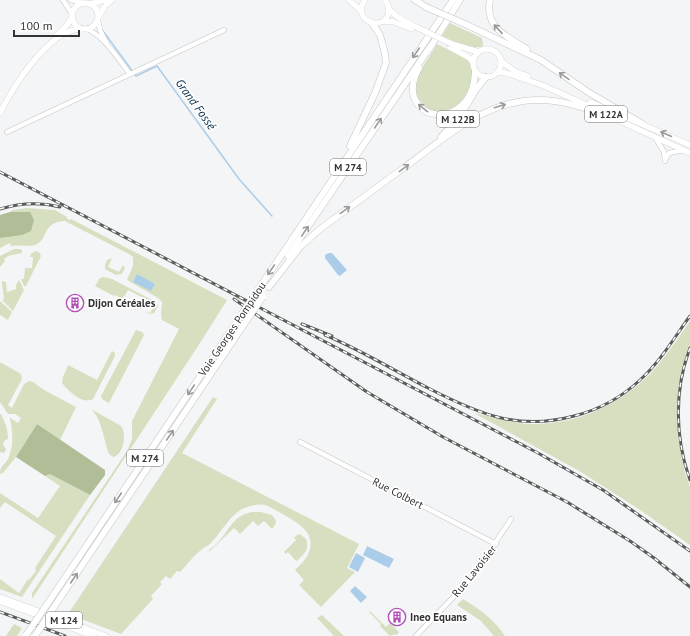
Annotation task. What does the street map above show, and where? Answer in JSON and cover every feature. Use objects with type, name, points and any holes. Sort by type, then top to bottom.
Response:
[{"type":"highway","name":"M 122A","points":[[415,0],[541,60],[595,96],[641,123]]},
{"type":"highway","points":[[438,21],[450,0]]},
{"type":"highway","name":"M 274","points":[[438,21],[453,0]]},
{"type":"highway","name":"M 274","points":[[430,47],[460,0]]},
{"type":"highway","points":[[490,0],[490,17],[497,29],[541,60]]},
{"type":"highway","name":"Voie Georges Pompidou","points":[[26,635],[438,21]]},
{"type":"highway","points":[[340,168],[369,108],[385,67],[385,54],[380,35],[372,23]]},
{"type":"highway","points":[[430,47],[416,73],[412,84],[412,90],[418,104],[429,112],[437,115],[446,114],[455,111],[460,107],[472,88],[475,71]]},
{"type":"highway","name":"Voie Georges Pompidou","points":[[35,636],[430,47]]},
{"type":"highway","name":"M 122B","points":[[422,154],[459,118],[481,82],[486,77]]},
{"type":"highway","points":[[269,287],[300,247],[319,230],[422,154],[474,118],[493,109],[512,103],[536,100],[564,102],[614,118]]},
{"type":"main road","points":[[0,107],[20,76],[42,49],[67,25],[76,7],[83,3],[90,4],[105,0]]},
{"type":"main road","points":[[0,113],[20,76],[36,58],[58,38],[71,30],[84,29],[94,26],[105,6],[112,0]]},
{"type":"main road","points":[[349,0],[362,11],[366,20],[372,23],[384,21],[394,22],[413,28],[452,45],[479,52]]},
{"type":"main road","points":[[362,11],[365,0]]},
{"type":"main road","points":[[385,0],[389,9],[413,28]]},
{"type":"main road","points":[[90,4],[96,9],[98,18]]},
{"type":"main road","points":[[384,21],[387,18],[389,9]]},
{"type":"main road","points":[[72,16],[74,23],[84,29]]},
{"type":"main road","points":[[452,45],[473,62],[475,71],[486,77],[490,77],[500,69],[501,61],[497,54],[486,49],[479,52],[474,58],[473,62]]},
{"type":"main road","name":"M 122A","points":[[501,61],[516,72],[641,123],[690,145]]},
{"type":"main road","name":"M 122A","points":[[497,72],[521,78],[563,93],[687,151]]},
{"type":"main road","name":"M 124","points":[[0,597],[106,636]]},
{"type":"main road","name":"M 124","points":[[0,601],[93,636]]},
{"type":"street","points":[[63,0],[72,16]]},
{"type":"street","points":[[71,0],[83,3]]},
{"type":"street","points":[[98,18],[101,32],[110,49]]},
{"type":"street","points":[[84,29],[94,33],[110,49],[130,74]]},
{"type":"street","points":[[7,132],[224,30]]},
{"type":"street","points":[[655,137],[664,152],[665,161],[669,153],[687,151]]},
{"type":"street","name":"Rue Colbert","points":[[300,442],[496,544]]},
{"type":"street","name":"Rue Lavoisier","points":[[416,636],[465,586],[496,544],[511,519]]},
{"type":"green space","points":[[450,23],[482,38],[483,46],[467,47],[442,36]]},
{"type":"green space","points":[[437,44],[468,60],[472,69],[472,79],[469,90],[462,100],[453,108],[444,112],[433,111],[423,104],[417,95],[415,87],[418,75]]},
{"type":"green space","points":[[27,208],[55,210],[67,217],[67,219],[71,219],[227,300],[32,599],[32,593],[127,451],[132,439],[132,421],[179,329],[162,320],[162,302],[158,298],[127,280],[133,266],[133,257],[65,221],[52,224],[40,242],[34,245],[11,246],[10,243],[0,248],[0,238],[3,237],[30,212],[10,212],[13,210]]},
{"type":"green space","points":[[10,212],[30,212],[34,220],[31,231],[22,235],[0,238],[0,215]]},
{"type":"green space","points":[[14,249],[21,249],[22,253],[6,257],[4,259],[5,261],[0,267],[0,256]]},
{"type":"green space","points":[[35,251],[39,252],[41,256],[26,286],[24,286],[21,279],[24,279],[25,268],[32,268],[33,257],[30,257]]},
{"type":"green space","points":[[112,258],[108,267],[119,272],[123,265],[125,268],[122,274],[116,275],[105,269],[107,260]]},
{"type":"green space","points":[[104,277],[112,279],[156,302],[158,306],[154,313],[150,314],[145,312],[150,313],[157,305],[128,290],[122,300],[116,295],[114,296],[95,286],[100,278]]},
{"type":"green space","points":[[19,280],[24,290],[13,311],[2,300],[4,299],[2,281],[6,282],[7,292],[16,289],[16,285]]},
{"type":"green space","points":[[0,301],[12,312],[8,320],[0,315]]},
{"type":"green space","points":[[690,321],[690,344],[679,389],[677,408],[678,438],[685,473],[690,486],[690,545],[640,510],[581,472],[474,413],[509,421],[531,424],[567,420],[584,416],[601,409],[632,390],[646,378],[662,360]]},
{"type":"green space","points":[[136,330],[142,332],[144,335],[109,403],[102,399],[101,396]]},
{"type":"green space","points":[[112,351],[115,353],[115,356],[93,399],[80,399],[68,390],[62,383],[68,365],[97,380]]},
{"type":"green space","points":[[0,362],[21,374],[22,379],[8,405],[12,408],[24,384],[29,381],[76,407],[60,440],[37,424],[16,457],[2,474],[0,473],[1,469],[8,459],[12,444],[10,418],[18,423],[21,418],[15,414],[8,414],[0,402]]},
{"type":"green space","points":[[213,397],[217,399],[182,453],[359,544],[347,568],[355,572],[321,607],[299,585],[304,580],[295,570],[304,560],[309,551],[311,542],[306,531],[295,522],[268,506],[254,505],[236,513],[211,543],[198,552],[180,572],[177,571],[170,579],[166,576],[160,582],[162,584],[151,596],[153,599],[121,634],[68,614]]},
{"type":"green space","points":[[91,409],[121,426],[123,429],[124,438],[122,448],[117,455],[113,457],[109,454],[98,419]]},
{"type":"green space","points":[[0,414],[5,423],[8,435],[8,439],[5,440],[3,444],[6,449],[4,453],[0,452]]},
{"type":"green space","points":[[37,424],[105,470],[105,475],[90,495],[50,474],[45,476],[16,457]]},
{"type":"green space","points":[[50,474],[90,495],[22,597],[0,589],[0,579],[19,593],[28,579],[29,580],[36,571],[35,568],[56,536],[5,502],[0,508],[0,493],[38,518],[60,486],[45,476]]},
{"type":"green space","points":[[261,512],[272,515],[276,521],[275,525],[272,529],[264,521],[258,526],[253,521],[240,534],[234,528],[209,552],[209,550],[220,540],[238,518],[244,514]]},
{"type":"green space","points":[[300,534],[306,539],[307,549],[297,561],[288,552],[286,554],[284,552],[296,540],[294,538]]},
{"type":"green space","points":[[463,599],[491,619],[505,636],[494,636],[481,621],[457,605]]},
{"type":"green space","points":[[370,611],[386,627],[390,623],[399,632],[396,635],[390,636],[380,626],[381,624],[369,612]]},
{"type":"green space","points":[[322,615],[344,636],[334,636],[317,618]]},
{"type":"green space","points":[[14,624],[22,628],[17,636],[6,636]]},
{"type":"water","points":[[332,253],[347,270],[340,276],[325,258],[325,255]]},
{"type":"water","points":[[137,274],[155,284],[151,291],[133,282]]},
{"type":"water","points":[[367,546],[394,559],[389,568],[363,555]]},
{"type":"water","points":[[356,553],[365,558],[358,572],[349,567]]},
{"type":"water","points":[[355,586],[367,597],[361,603],[350,591]]},
{"type":"waterway","name":"Grand Fossé","points":[[103,31],[136,76],[157,66],[239,179],[272,216]]},
{"type":"railway","points":[[0,172],[538,453],[603,490],[690,551]]},
{"type":"railway","points":[[0,209],[15,205],[30,204],[45,204],[60,207]]},
{"type":"railway","points":[[234,299],[367,392],[443,437],[567,502],[630,541],[690,587]]},
{"type":"railway","points":[[325,335],[352,347],[465,406],[499,418],[535,422],[574,416],[592,410],[625,392],[654,366],[690,316]]},
{"type":"railway","points":[[302,324],[332,336]]},
{"type":"railway","points":[[690,348],[681,380],[678,414],[681,448],[690,480]]},
{"type":"railway","points":[[0,612],[65,636]]},
{"type":"place","name":"Dijon Céréales","points":[[75,303]]},
{"type":"place","name":"Ineo Equans","points":[[397,617]]}]
